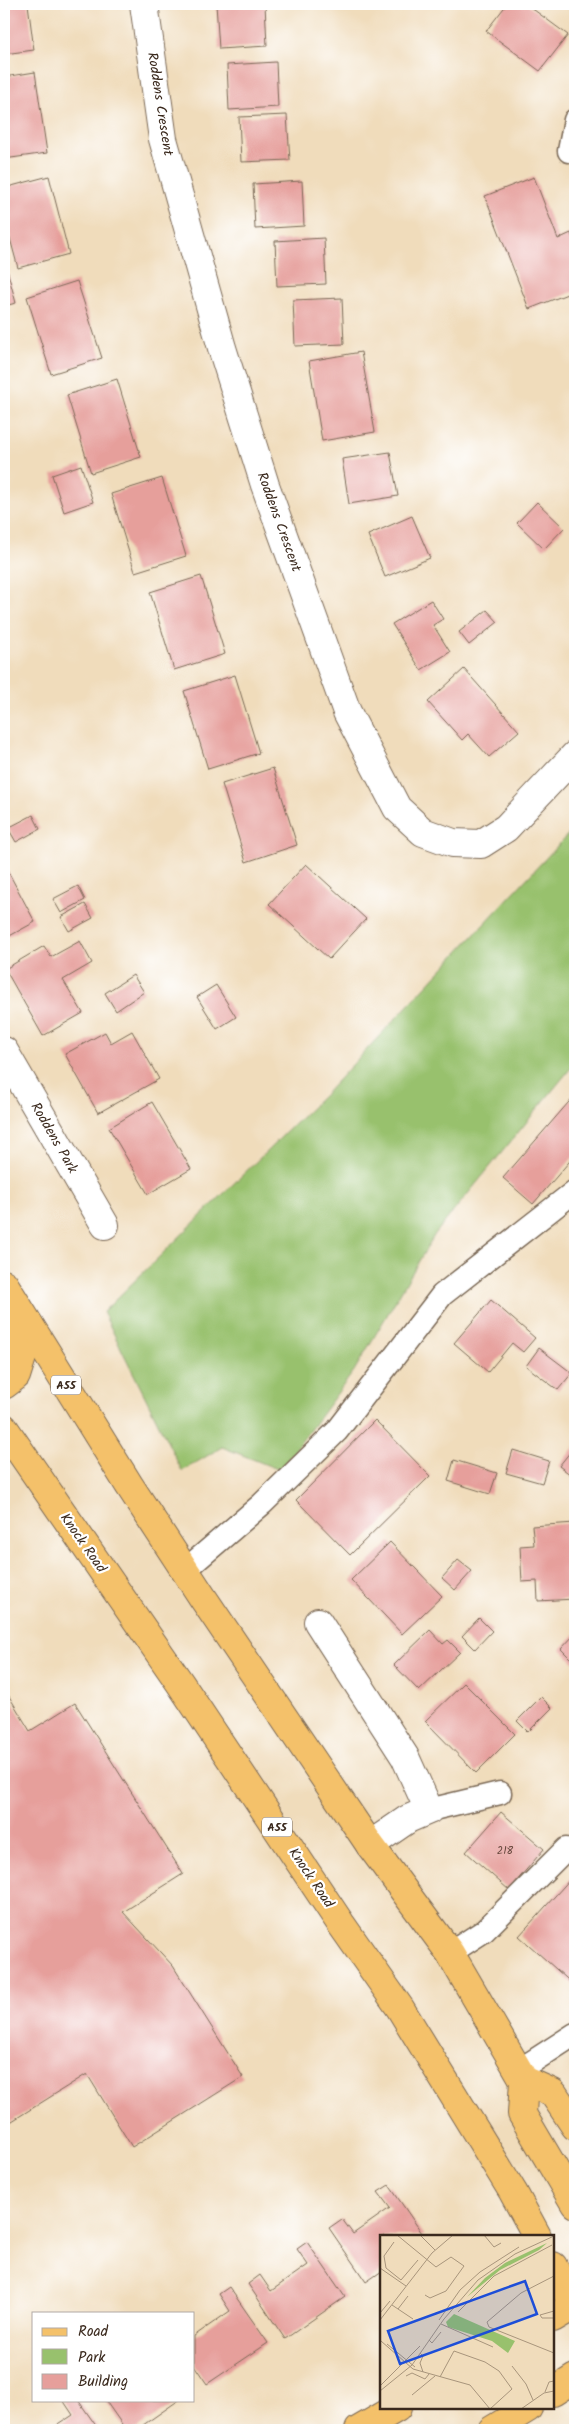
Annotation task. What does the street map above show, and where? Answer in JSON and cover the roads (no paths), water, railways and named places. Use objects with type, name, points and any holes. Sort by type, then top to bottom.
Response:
[{"type":"main road","name":"A55","points":[[4,1284],[184,1571],[370,1845],[450,1953],[521,2075]]},
{"type":"main road","points":[[4,1323],[22,1358],[16,1376],[4,1385]]},
{"type":"main road","name":"Knock Road","points":[[4,1428],[180,1683],[400,2008],[513,2192],[536,2235]]},
{"type":"main road","points":[[521,2075],[553,2093],[575,2126]]},
{"type":"main road","points":[[521,2075],[522,2114],[575,2204]]},
{"type":"main road","points":[[554,2269],[569,2310]]},
{"type":"main road","points":[[554,2391],[575,2378]]},
{"type":"main road","points":[[358,2430],[395,2409]]},
{"type":"main road","points":[[492,2430],[526,2409]]},
{"type":"street","name":"Roddens Crescent","points":[[144,4],[163,139],[222,348],[265,485],[347,712],[397,808],[423,832],[453,843],[481,844],[506,828],[575,755]]},
{"type":"street","name":"Roddens Park","points":[[4,1051],[105,1225]]},
{"type":"street","points":[[318,1622],[405,1757],[429,1810],[408,1819],[370,1845]]},
{"type":"lane","points":[[569,151],[575,120]]},
{"type":"lane","points":[[184,1571],[262,1504],[337,1431],[442,1295],[551,1212],[575,1191]]},
{"type":"lane","points":[[429,1810],[500,1793]]},
{"type":"lane","points":[[450,1953],[484,1931],[566,1849]]},
{"type":"lane","points":[[521,2075],[575,2034]]}]
